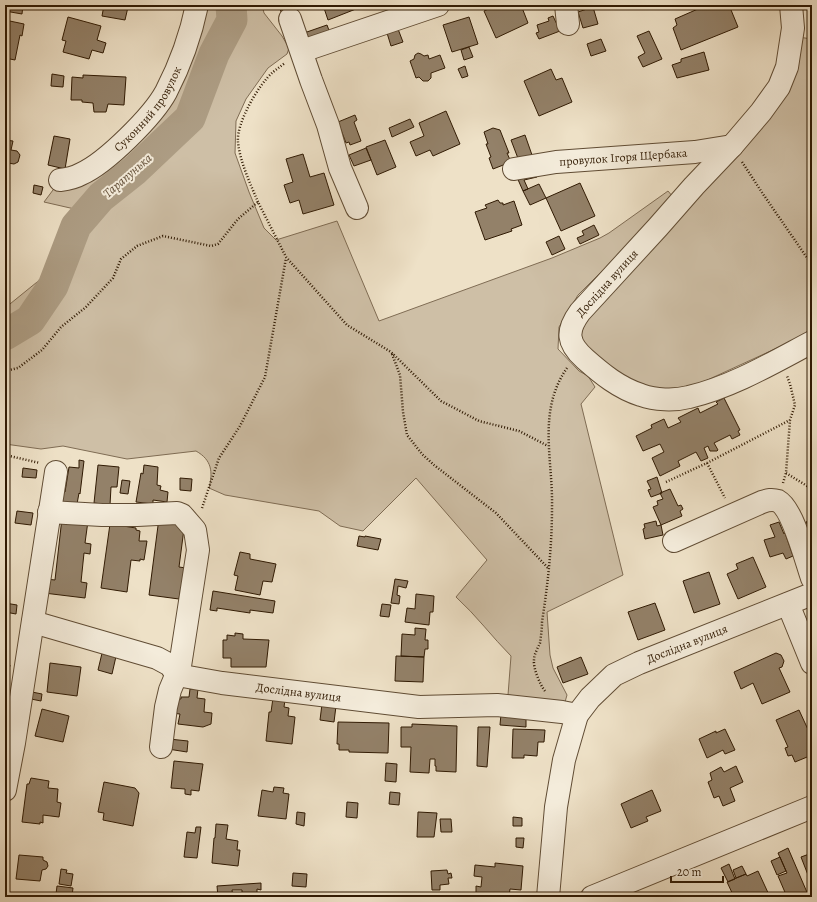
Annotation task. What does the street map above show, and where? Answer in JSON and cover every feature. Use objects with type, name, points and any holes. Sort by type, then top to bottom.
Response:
[{"type":"street","name":"Суконний провулок","points":[[60,180],[72,178],[96,166],[130,135],[154,109],[166,92],[183,51],[197,5]]},
{"type":"street","points":[[302,51],[438,5]]},
{"type":"street","name":"Дослідна вулиця","points":[[791,5],[793,28],[784,76],[779,87],[761,112],[732,146],[580,312],[573,321],[570,332],[572,345],[578,353],[617,384],[643,396],[663,399],[689,397],[726,385],[812,342]]},
{"type":"street","points":[[290,19],[302,51],[310,80],[328,125],[340,168],[357,208]]},
{"type":"street","name":"провулок Ігоря Щербака","points":[[514,169],[556,162],[695,152],[732,146]]},
{"type":"street","points":[[5,790],[56,472]]},
{"type":"street","points":[[674,541],[762,502],[770,500],[777,501],[784,506],[788,512],[812,578]]},
{"type":"street","points":[[49,512],[102,515],[138,515],[177,512],[182,515],[195,530],[198,550],[180,666],[170,690],[161,747]]},
{"type":"street","name":"Дослідна вулиця","points":[[177,675],[222,683],[419,707],[497,705],[569,713],[590,698],[614,675],[639,663],[812,594]]},
{"type":"street","points":[[788,604],[812,663]]},
{"type":"street","points":[[32,622],[157,658],[170,665],[177,675]]},
{"type":"street","name":"Дослідна вулиця","points":[[548,897],[556,807],[564,760],[569,713]]},
{"type":"street","points":[[592,897],[812,807]]},
{"type":"path","points":[[302,51],[272,72],[253,97],[242,119],[237,140],[240,155],[258,202],[286,258],[347,325],[391,352],[441,401],[479,421],[519,431],[548,446]]},
{"type":"path","points":[[732,146],[812,265]]},
{"type":"path","points":[[5,371],[18,368],[42,350],[62,327],[86,307],[113,278],[121,260],[137,246],[163,236],[211,246],[218,244],[238,219],[258,202]]},
{"type":"path","points":[[195,530],[219,458],[240,426],[265,377],[286,258]]},
{"type":"path","points":[[391,352],[400,375],[403,412],[407,435],[422,454],[434,465],[496,513],[550,570]]},
{"type":"path","points":[[569,713],[543,688],[538,680],[534,660],[540,642],[550,570],[552,505],[548,446],[551,406],[554,392],[562,375],[578,353]]},
{"type":"path","points":[[777,501],[786,473],[790,420],[795,405],[790,384],[779,359]]},
{"type":"path","points":[[666,482],[707,463],[790,420]]},
{"type":"path","points":[[5,455],[48,464],[53,467],[56,472]]},
{"type":"path","points":[[707,463],[734,514]]},
{"type":"path","points":[[786,473],[812,489]]},
{"type":"shaded area","points":[[205,5],[262,5],[264,13],[282,36],[289,48],[287,54],[268,68],[246,99],[236,121],[235,153],[264,228],[276,240],[337,221],[379,321],[552,258],[600,238],[668,191],[673,197],[578,295],[559,327],[558,349],[579,371],[588,376],[595,387],[581,404],[623,575],[547,612],[550,655],[553,668],[567,695],[565,702],[508,695],[511,656],[456,597],[487,560],[416,478],[363,531],[340,526],[319,511],[225,495],[209,488],[211,477],[210,467],[205,458],[196,451],[127,459],[63,446],[41,449],[5,444],[5,308],[42,278],[79,210],[44,202],[56,186],[134,142]]},
{"type":"shaded area","points":[[798,37],[812,39],[812,332],[689,387],[664,389],[640,386],[602,364],[580,340],[582,330],[591,314],[698,196]]},
{"type":"building","points":[[5,5],[23,5],[22,14],[5,11]]},
{"type":"building","points":[[104,5],[141,5],[141,9],[128,7],[125,20],[102,16]]},
{"type":"building","points":[[279,5],[292,5],[295,11],[282,15]]},
{"type":"building","points":[[323,5],[366,5],[328,20]]},
{"type":"building","points":[[497,5],[521,5],[528,23],[496,38],[484,11]]},
{"type":"building","points":[[707,5],[729,5],[738,27],[681,50],[673,28],[677,25],[675,19]]},
{"type":"building","points":[[593,7],[598,24],[583,28],[578,12]]},
{"type":"building","points":[[553,16],[560,31],[539,39],[536,33],[539,32],[537,25],[549,21],[548,18]]},
{"type":"building","points":[[68,17],[101,26],[97,40],[106,43],[103,53],[92,50],[89,59],[63,52],[66,41],[62,40]]},
{"type":"building","points":[[469,17],[478,44],[452,52],[443,25]]},
{"type":"building","points":[[5,20],[24,24],[22,36],[20,35],[15,60],[5,58]]},
{"type":"building","points":[[327,25],[330,33],[308,39],[304,33]]},
{"type":"building","points":[[398,29],[403,42],[391,46],[387,33]]},
{"type":"building","points":[[649,31],[662,59],[643,67],[638,57],[645,53],[637,36]]},
{"type":"building","points":[[601,39],[606,51],[591,56],[587,44]]},
{"type":"building","points":[[469,47],[473,57],[464,60],[461,50]]},
{"type":"building","points":[[704,52],[709,70],[677,78],[672,65],[681,62],[681,59]]},
{"type":"building","points":[[418,53],[424,56],[428,55],[429,59],[440,55],[445,68],[431,73],[431,78],[428,81],[423,81],[419,77],[416,78],[410,61],[414,59],[415,55]]},
{"type":"building","points":[[465,66],[468,76],[462,78],[458,69]]},
{"type":"building","points":[[551,69],[556,80],[562,78],[572,102],[539,116],[524,81]]},
{"type":"building","points":[[52,74],[64,76],[63,87],[51,86]]},
{"type":"building","points":[[83,75],[126,77],[124,105],[108,104],[106,112],[94,112],[93,103],[82,102],[82,100],[71,100],[72,77],[83,78]]},
{"type":"building","points":[[446,111],[460,144],[433,156],[430,150],[416,156],[410,142],[424,136],[419,123]]},
{"type":"building","points":[[355,115],[357,120],[354,122],[361,141],[350,145],[349,142],[346,143],[338,122]]},
{"type":"building","points":[[410,119],[414,127],[392,137],[389,128]]},
{"type":"building","points":[[493,128],[500,130],[511,162],[493,169],[489,158],[491,157],[486,144],[488,144],[484,132]]},
{"type":"building","points":[[525,135],[532,155],[519,161],[511,140]]},
{"type":"building","points":[[54,136],[70,139],[65,169],[48,165]]},
{"type":"building","points":[[5,140],[13,141],[11,150],[17,151],[20,155],[18,162],[14,164],[8,163],[7,172],[5,172]]},
{"type":"building","points":[[385,140],[396,167],[377,175],[366,147]]},
{"type":"building","points":[[366,148],[371,160],[354,166],[349,155]]},
{"type":"building","points":[[303,154],[310,177],[324,173],[334,205],[303,214],[299,200],[290,203],[284,185],[293,182],[286,159]]},
{"type":"building","points":[[535,172],[537,177],[524,180],[528,189],[523,191],[516,175]]},
{"type":"building","points":[[580,183],[595,216],[561,231],[546,198]]},
{"type":"building","points":[[539,184],[546,198],[530,205],[523,191]]},
{"type":"building","points":[[34,185],[43,187],[41,195],[33,193]]},
{"type":"building","points":[[498,200],[500,203],[503,203],[503,205],[514,201],[522,225],[511,229],[512,231],[485,240],[475,212],[487,208],[485,205]]},
{"type":"building","points":[[594,225],[599,235],[580,244],[577,238],[584,235],[582,231]]},
{"type":"building","points":[[559,236],[565,249],[552,255],[546,242]]},
{"type":"building","points":[[724,398],[740,430],[738,431],[740,435],[732,439],[730,435],[714,443],[718,450],[717,451],[710,451],[708,446],[704,448],[708,458],[701,461],[696,452],[678,461],[680,466],[660,476],[652,458],[664,452],[660,444],[643,451],[636,436],[652,428],[651,425],[664,419],[668,428],[681,422],[678,418],[698,408],[700,413],[718,404],[716,402]]},
{"type":"building","points":[[79,460],[84,461],[80,494],[79,493],[77,504],[62,503],[69,467],[79,468]]},
{"type":"building","points":[[98,465],[119,467],[117,487],[111,487],[110,505],[94,503]]},
{"type":"building","points":[[144,465],[158,467],[157,485],[161,486],[160,490],[168,492],[167,502],[153,500],[153,504],[136,502],[141,473],[143,474]]},
{"type":"building","points":[[23,468],[37,470],[36,478],[22,477]]},
{"type":"building","points":[[657,477],[662,493],[651,497],[648,490],[651,489],[647,481]]},
{"type":"building","points":[[180,478],[192,479],[191,491],[180,490]]},
{"type":"building","points":[[122,480],[130,481],[128,494],[120,493]]},
{"type":"building","points":[[670,489],[678,506],[681,505],[683,509],[680,511],[682,516],[661,525],[653,507],[658,505],[657,501],[663,499],[660,493]]},
{"type":"building","points":[[17,511],[33,513],[31,525],[15,523]]},
{"type":"building","points":[[62,518],[88,521],[85,543],[91,544],[90,554],[84,553],[81,582],[87,583],[85,598],[44,593],[46,579],[55,580]]},
{"type":"building","points":[[159,518],[185,521],[179,567],[193,569],[186,588],[181,587],[179,599],[149,595]]},
{"type":"building","points":[[812,519],[812,534],[806,522]]},
{"type":"building","points":[[656,521],[657,526],[661,525],[663,535],[645,539],[643,529],[645,528],[644,524]]},
{"type":"building","points":[[779,522],[784,534],[785,533],[793,556],[786,559],[783,553],[770,557],[764,540],[775,537],[770,525]]},
{"type":"building","points":[[110,524],[136,528],[136,530],[140,531],[139,541],[147,541],[144,560],[131,560],[127,592],[101,588]]},
{"type":"building","points":[[359,536],[381,539],[378,550],[357,546]]},
{"type":"building","points":[[240,552],[250,554],[250,559],[276,564],[272,582],[263,581],[260,595],[235,590],[238,576],[234,575]]},
{"type":"building","points":[[753,557],[766,587],[738,599],[727,574],[738,569],[736,564]]},
{"type":"building","points":[[709,572],[720,604],[694,613],[683,581]]},
{"type":"building","points":[[395,579],[408,581],[406,588],[398,586],[397,595],[400,596],[399,604],[391,603]]},
{"type":"building","points":[[213,591],[275,601],[273,613],[250,610],[250,613],[217,608],[217,611],[210,610]]},
{"type":"building","points":[[416,594],[434,596],[433,612],[430,612],[429,625],[405,622],[407,608],[415,609]]},
{"type":"building","points":[[5,603],[17,605],[16,614],[5,612]]},
{"type":"building","points":[[655,603],[665,630],[638,640],[628,612]]},
{"type":"building","points":[[382,604],[391,605],[389,617],[380,616]]},
{"type":"building","points":[[415,628],[426,629],[425,640],[428,640],[428,649],[425,649],[424,657],[401,656],[402,634],[415,635]]},
{"type":"building","points":[[235,633],[243,634],[243,639],[269,640],[266,667],[231,667],[231,658],[223,658],[223,640],[227,640],[227,635],[235,636]]},
{"type":"building","points":[[103,649],[117,652],[112,674],[98,670]]},
{"type":"building","points":[[776,653],[781,655],[784,661],[782,667],[779,668],[790,692],[762,704],[753,683],[741,689],[734,672]]},
{"type":"building","points":[[396,656],[424,657],[423,682],[395,681]]},
{"type":"building","points":[[581,657],[588,674],[563,683],[557,667]]},
{"type":"building","points":[[50,663],[81,667],[77,696],[47,692]]},
{"type":"building","points":[[5,664],[10,665],[8,675],[5,674]]},
{"type":"building","points":[[190,689],[198,689],[197,698],[205,699],[204,712],[212,713],[211,724],[203,727],[178,724],[180,714],[171,713],[172,698],[181,699],[181,697],[189,697]]},
{"type":"building","points":[[32,692],[42,694],[41,701],[31,699]]},
{"type":"building","points":[[273,698],[285,700],[284,707],[289,708],[288,716],[295,717],[292,744],[266,741],[269,712],[271,712]]},
{"type":"building","points":[[322,704],[336,706],[334,722],[320,720]]},
{"type":"building","points":[[42,709],[69,716],[63,742],[35,736]]},
{"type":"building","points":[[799,710],[811,736],[812,735],[812,755],[795,762],[792,755],[788,756],[785,748],[788,747],[776,720]]},
{"type":"building","points":[[501,714],[526,715],[526,727],[500,725]]},
{"type":"building","points":[[338,722],[389,723],[388,753],[349,752],[349,750],[339,750],[339,744],[337,744]]},
{"type":"building","points":[[412,724],[457,726],[456,772],[436,771],[435,759],[430,759],[429,773],[410,772],[411,747],[401,747],[401,727],[412,727]]},
{"type":"building","points":[[478,727],[490,727],[487,767],[477,766]]},
{"type":"building","points":[[513,729],[545,730],[544,742],[538,742],[537,756],[524,755],[524,758],[512,758]]},
{"type":"building","points":[[725,729],[735,750],[725,754],[723,750],[707,758],[699,739],[716,731],[716,733]]},
{"type":"building","points":[[169,739],[188,741],[187,752],[168,749]]},
{"type":"building","points":[[174,761],[203,764],[199,791],[191,790],[191,795],[185,794],[185,789],[171,788]]},
{"type":"building","points":[[386,763],[397,764],[396,782],[385,781]]},
{"type":"building","points":[[736,766],[743,782],[730,788],[735,801],[723,806],[719,796],[714,798],[708,782],[712,780],[710,773],[721,767],[724,772]]},
{"type":"building","points":[[31,778],[49,781],[48,788],[58,789],[57,802],[61,803],[59,817],[43,815],[43,823],[40,822],[40,824],[22,822],[27,784],[29,784]]},
{"type":"building","points":[[104,782],[135,788],[139,793],[133,826],[103,820],[104,813],[98,812]]},
{"type":"building","points":[[274,787],[284,788],[283,793],[289,794],[286,819],[258,816],[262,790],[273,792]]},
{"type":"building","points":[[652,790],[661,811],[646,817],[648,821],[631,828],[621,804]]},
{"type":"building","points":[[390,792],[400,793],[399,805],[389,804]]},
{"type":"building","points":[[347,802],[358,803],[357,818],[346,817]]},
{"type":"building","points":[[297,812],[305,813],[304,826],[296,824]]},
{"type":"building","points":[[418,812],[437,813],[434,837],[417,837]]},
{"type":"building","points":[[513,817],[522,818],[522,826],[513,826]]},
{"type":"building","points":[[440,819],[451,819],[452,832],[441,832]]},
{"type":"building","points":[[216,824],[228,825],[226,839],[238,841],[237,850],[240,850],[238,866],[212,863]]},
{"type":"building","points":[[196,827],[201,827],[197,858],[184,857],[187,832],[195,833]]},
{"type":"building","points":[[516,838],[524,838],[523,848],[516,847]]},
{"type":"building","points":[[788,848],[809,897],[787,897],[778,876],[787,873],[778,853]]},
{"type":"building","points":[[812,853],[812,873],[808,875],[801,857]]},
{"type":"building","points":[[19,855],[43,857],[43,860],[47,862],[48,866],[46,869],[42,870],[40,881],[16,879]]},
{"type":"building","points":[[780,857],[786,871],[777,875],[771,861]]},
{"type":"building","points":[[495,863],[523,866],[521,890],[510,889],[509,896],[505,895],[505,897],[481,897],[481,895],[476,895],[476,886],[481,887],[482,877],[474,876],[475,865],[495,867]]},
{"type":"building","points":[[729,864],[735,879],[728,882],[721,868]]},
{"type":"building","points":[[742,866],[746,874],[736,878],[733,870]]},
{"type":"building","points":[[61,869],[67,870],[66,873],[73,874],[71,886],[59,884]]},
{"type":"building","points":[[447,870],[448,874],[451,873],[452,878],[448,878],[449,884],[440,885],[440,890],[432,890],[431,871]]},
{"type":"building","points":[[758,871],[770,897],[734,897],[727,882]]},
{"type":"building","points":[[293,873],[307,874],[306,887],[292,886]]},
{"type":"building","points":[[261,883],[261,890],[257,889],[257,893],[242,894],[242,890],[232,890],[233,897],[218,897],[217,886]]},
{"type":"building","points":[[57,886],[73,888],[72,896],[56,894]]},
{"type":"waterway","name":"Тарапунька","points":[[5,335],[30,320],[53,286],[76,226],[101,197],[135,170],[190,118],[214,54],[232,20],[231,5]]}]
